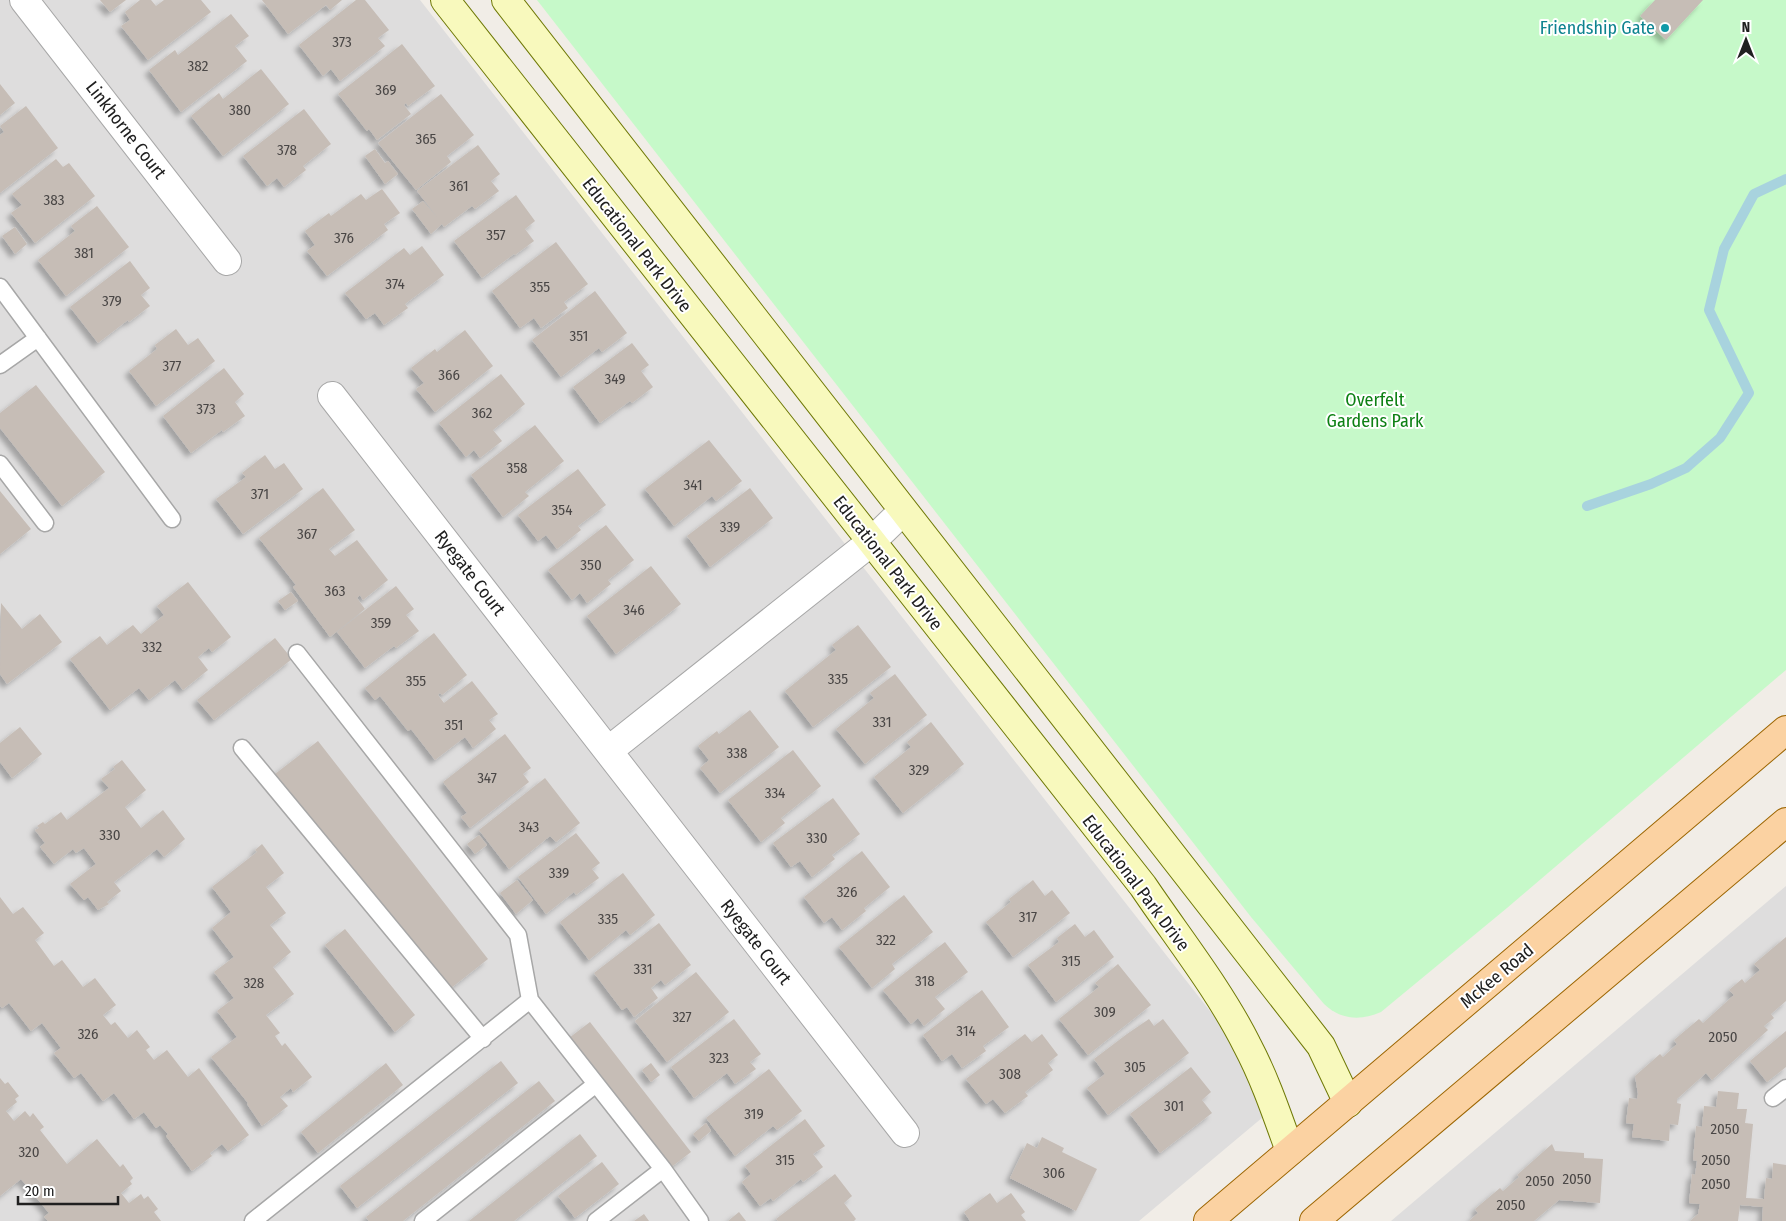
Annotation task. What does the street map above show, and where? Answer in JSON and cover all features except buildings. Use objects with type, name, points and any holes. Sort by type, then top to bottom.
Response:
[{"type":"main road","name":"McKee Road","points":[[1208,1221],[1786,730]]},
{"type":"main road","points":[[1314,1221],[1786,822]]},
{"type":"street","name":"Linkhorne Court","points":[[24,0],[227,261]]},
{"type":"street","name":"Educational Park Drive","points":[[445,0],[1142,886],[1202,973],[1247,1043],[1267,1085],[1290,1150]]},
{"type":"street","points":[[506,0],[1321,1046],[1348,1103]]},
{"type":"street","name":"Ryegate Court","points":[[332,396],[905,1133]]},
{"type":"street","points":[[608,751],[871,542],[903,511]]},
{"type":"lane","points":[[0,287],[172,519]]},
{"type":"lane","points":[[0,366],[38,338]]},
{"type":"lane","points":[[0,464],[45,523]]},
{"type":"lane","points":[[297,653],[518,935],[530,1000],[663,1169],[700,1221]]},
{"type":"lane","points":[[242,748],[482,1039]]},
{"type":"lane","points":[[253,1221],[530,1000]]},
{"type":"lane","points":[[424,1221],[596,1084]]},
{"type":"lane","points":[[596,1221],[663,1169]]},
{"type":"shaded area","points":[[0,0],[420,0],[1281,1102],[1139,1221],[0,1221]]},
{"type":"shaded area","points":[[1786,886],[1786,1221],[1391,1221]]},
{"type":"green space","name":"Overfelt Gardens Park","points":[[537,0],[1786,0],[1786,670],[1507,908],[1381,1012],[1358,1018],[1337,1013],[1324,1004],[1251,917]]},
{"type":"waterway","points":[[1587,506],[1651,484],[1686,468],[1720,438],[1749,393],[1709,310],[1724,249],[1754,194],[1786,179]]},
{"type":"place","name":"Friendship Gate","points":[[1665,28]]}]
